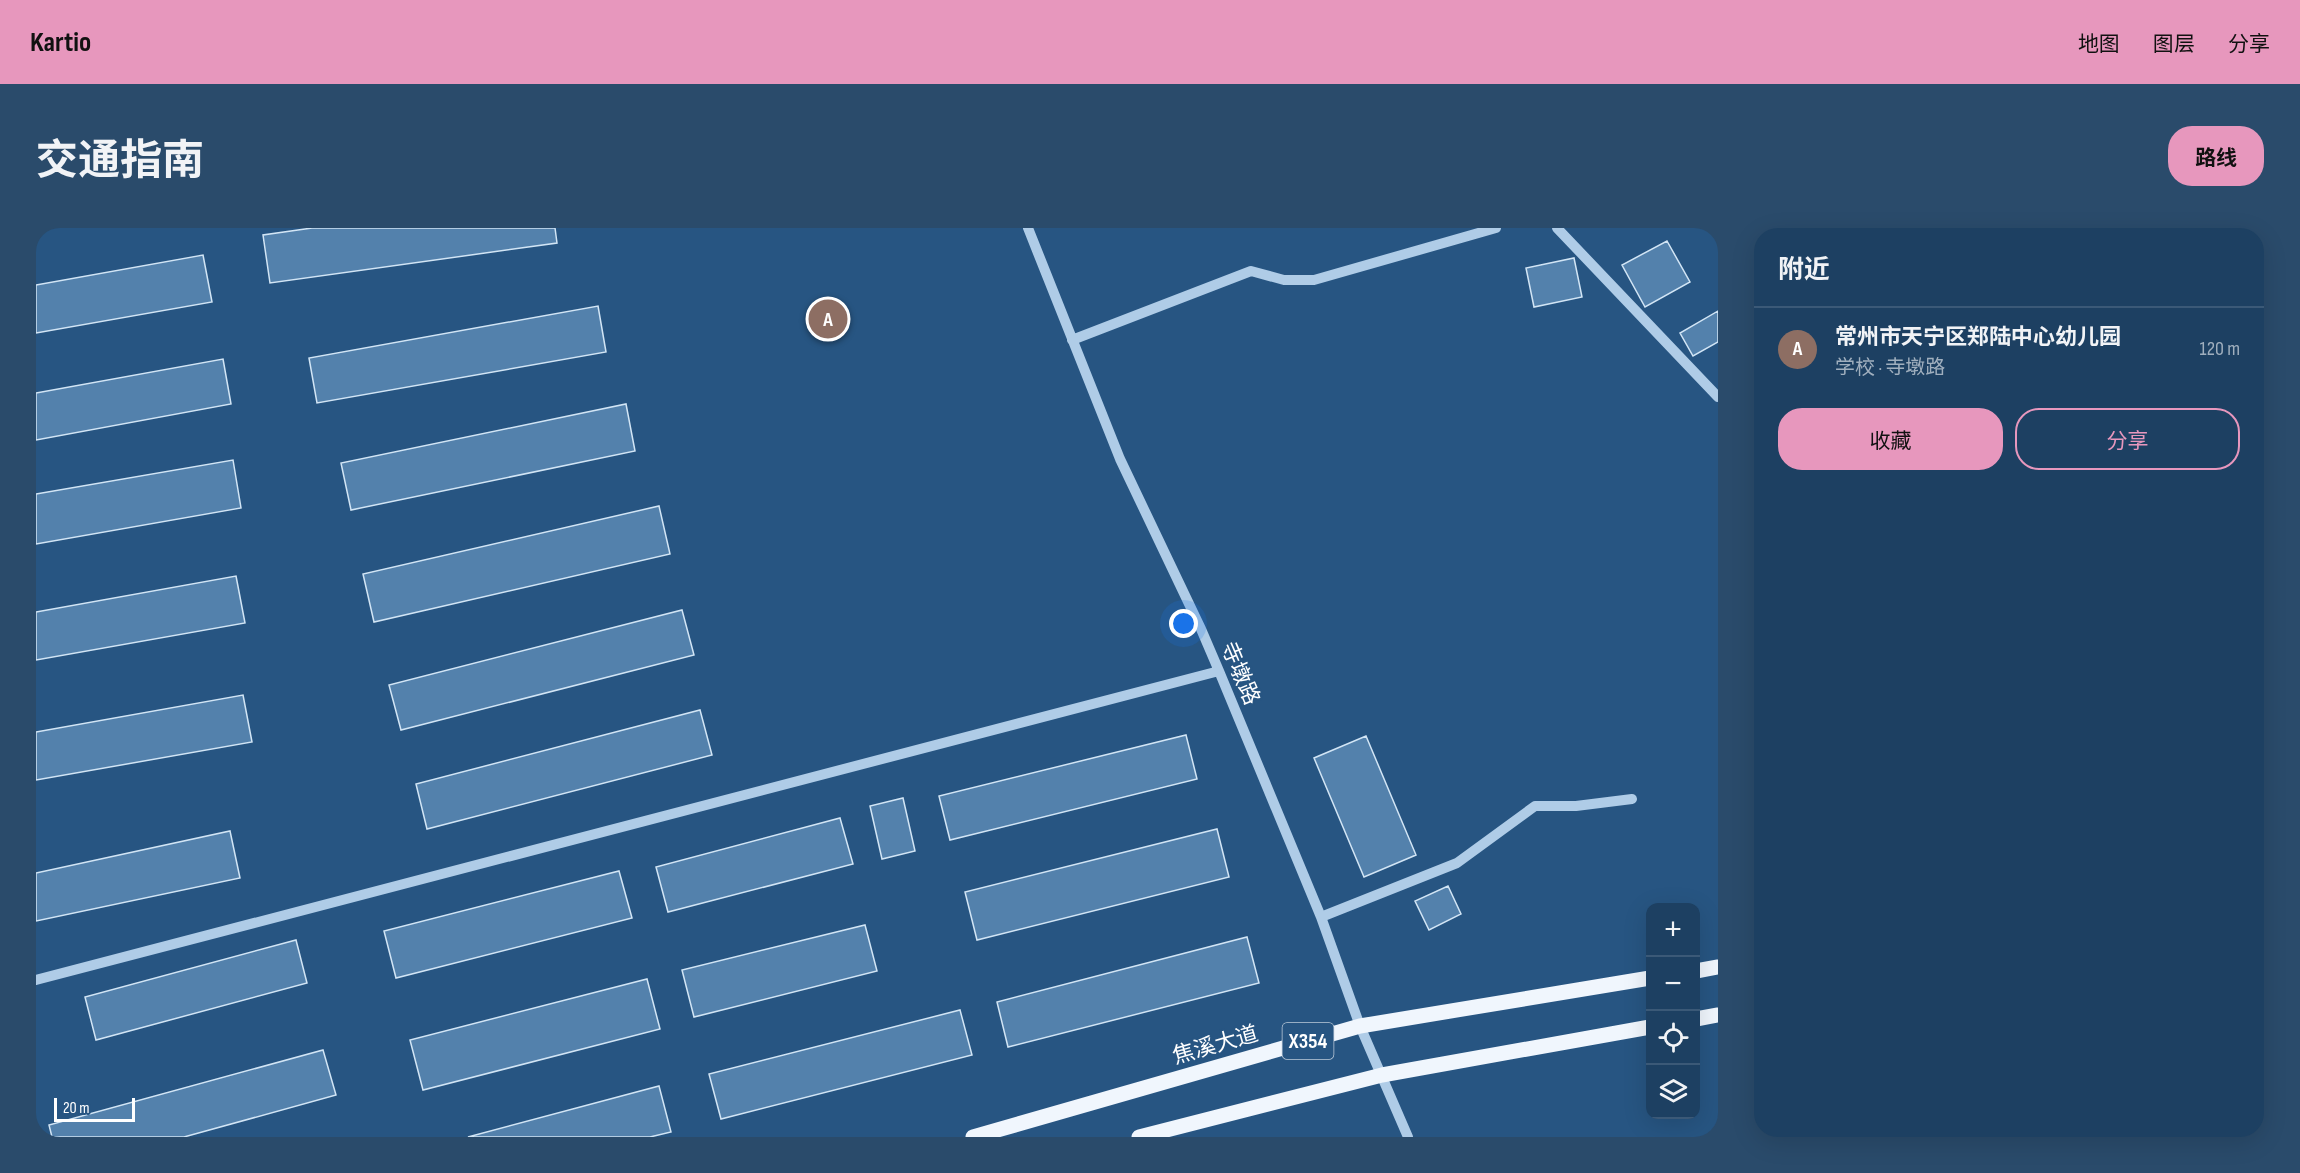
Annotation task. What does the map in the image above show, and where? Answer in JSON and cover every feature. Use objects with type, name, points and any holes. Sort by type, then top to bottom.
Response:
[{"type":"main road","points":[[1700,970],[1718,968]]},
{"type":"main road","name":"焦溪大道","points":[[973,1137],[1360,1026],[1646,979]]},
{"type":"main road","points":[[1700,1018],[1718,1015]]},
{"type":"main road","name":"X354","points":[[1139,1137],[1382,1076],[1646,1028]]},
{"type":"street","name":"寺墩路","points":[[1028,228],[1120,459],[1201,629],[1322,917],[1360,1026],[1408,1137]]},
{"type":"street","points":[[1072,340],[1251,271],[1284,280],[1314,280],[1496,228]]},
{"type":"street","points":[[1557,228],[1718,397]]},
{"type":"street","points":[[36,980],[1219,671]]},
{"type":"street","points":[[1322,917],[1457,863],[1535,806],[1576,806],[1632,799]]},
{"type":"building","points":[[312,228],[555,228],[557,243],[270,283],[263,235]]},
{"type":"building","points":[[1667,241],[1690,282],[1645,307],[1622,265]]},
{"type":"building","points":[[203,255],[212,302],[36,333],[36,285]]},
{"type":"building","points":[[1574,258],[1582,297],[1534,307],[1526,268]]},
{"type":"building","points":[[598,306],[606,352],[317,403],[309,358]]},
{"type":"building","points":[[1718,311],[1718,342],[1693,356],[1680,333]]},
{"type":"building","points":[[223,359],[231,404],[36,440],[36,393]]},
{"type":"building","points":[[626,404],[635,451],[351,510],[341,463]]},
{"type":"building","points":[[233,460],[241,508],[36,544],[36,494]]},
{"type":"building","points":[[659,506],[670,554],[374,622],[363,574]]},
{"type":"building","points":[[236,576],[245,623],[36,660],[36,612]]},
{"type":"building","points":[[682,610],[694,655],[401,730],[389,685]]},
{"type":"building","points":[[243,695],[252,742],[36,780],[36,732]]},
{"type":"building","points":[[700,710],[712,755],[427,829],[416,784]]},
{"type":"building","points":[[1186,735],[1197,779],[950,840],[939,796]]},
{"type":"building","points":[[1366,736],[1416,855],[1364,877],[1314,758]]},
{"type":"building","points":[[903,798],[915,851],[882,859],[870,806]]},
{"type":"building","points":[[840,818],[853,864],[668,912],[656,867]]},
{"type":"building","points":[[1217,829],[1229,877],[977,940],[965,892]]},
{"type":"building","points":[[230,831],[240,878],[36,921],[36,873]]},
{"type":"building","points":[[619,871],[632,918],[396,978],[384,931]]},
{"type":"building","points":[[1448,886],[1461,914],[1429,930],[1415,901]]},
{"type":"building","points":[[865,925],[877,971],[694,1017],[682,970]]},
{"type":"building","points":[[1247,937],[1259,983],[1008,1047],[997,1002]]},
{"type":"building","points":[[296,940],[307,983],[96,1040],[85,997]]},
{"type":"building","points":[[647,979],[660,1029],[423,1090],[410,1040]]},
{"type":"building","points":[[960,1010],[972,1055],[721,1119],[709,1074]]},
{"type":"building","points":[[323,1050],[336,1095],[184,1137],[52,1137],[49,1125]]},
{"type":"building","points":[[659,1086],[671,1132],[650,1137],[468,1137]]},
{"type":"place","name":"常州市天宁区郑陆中心幼儿园","points":[[828,319]]}]
